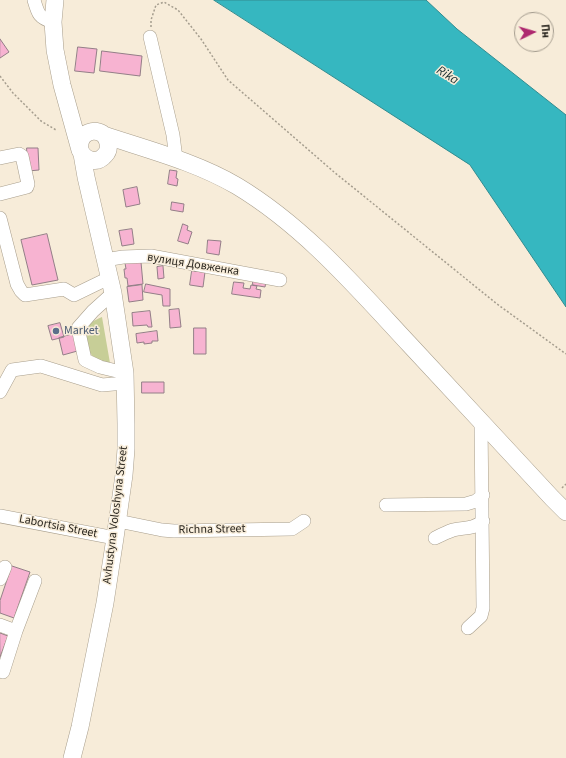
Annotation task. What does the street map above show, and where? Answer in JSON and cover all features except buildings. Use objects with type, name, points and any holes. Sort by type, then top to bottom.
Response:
[{"type":"main road","name":"Avhustyna Voloshyna Street","points":[[55,0],[53,22],[54,50],[66,102],[81,152],[111,286],[125,378],[126,449],[117,530],[104,610],[80,727],[72,758]]},
{"type":"main road","name":"Avhustyna Voloshyna Street","points":[[66,102],[79,118],[102,134],[207,170],[236,185],[265,204],[293,226],[354,284],[566,512]]},
{"type":"main road","points":[[86,177],[100,159],[106,155],[109,145],[108,140],[102,134],[95,131],[86,133],[80,140],[80,145],[81,152],[89,160],[100,159],[120,149],[143,148]]},
{"type":"street","points":[[34,0],[36,9],[40,16],[45,20],[53,22]]},
{"type":"street","points":[[150,36],[173,135],[176,159]]},
{"type":"street","points":[[0,158],[19,154],[22,156],[28,184],[27,187],[0,194]]},
{"type":"street","points":[[0,218],[17,284],[20,291],[25,295],[64,289],[74,295],[111,286]]},
{"type":"street","name":"вулиця Довженка","points":[[105,260],[123,257],[160,257],[280,280]]},
{"type":"street","points":[[111,286],[93,311],[78,328],[85,360],[125,378]]},
{"type":"street","points":[[0,392],[12,370],[41,366],[102,385],[125,378]]},
{"type":"street","points":[[468,628],[480,616],[484,608],[481,421]]},
{"type":"street","points":[[386,505],[466,504],[476,501],[483,495]]},
{"type":"street","name":"Labortsia Street","points":[[0,516],[117,530]]},
{"type":"street","name":"Richna Street","points":[[117,530],[174,531],[292,529],[304,521]]},
{"type":"street","points":[[435,538],[453,530],[470,528],[483,521]]},
{"type":"street","points":[[0,579],[5,567]]},
{"type":"street","points":[[3,672],[35,580]]},
{"type":"street","points":[[0,625],[16,631]]},
{"type":"path","points":[[150,36],[151,20],[156,5],[164,2],[178,10],[228,80],[334,172],[473,285],[566,354]]},
{"type":"path","points":[[0,76],[13,93],[42,121],[56,130]]},
{"type":"green space","points":[[102,317],[110,363],[95,358],[90,352],[87,342],[87,331],[91,323]]},
{"type":"water","name":"Rika","points":[[214,0],[426,0],[457,29],[566,115],[566,307],[470,165]]},
{"type":"place","name":"Market","points":[[56,331]]}]
